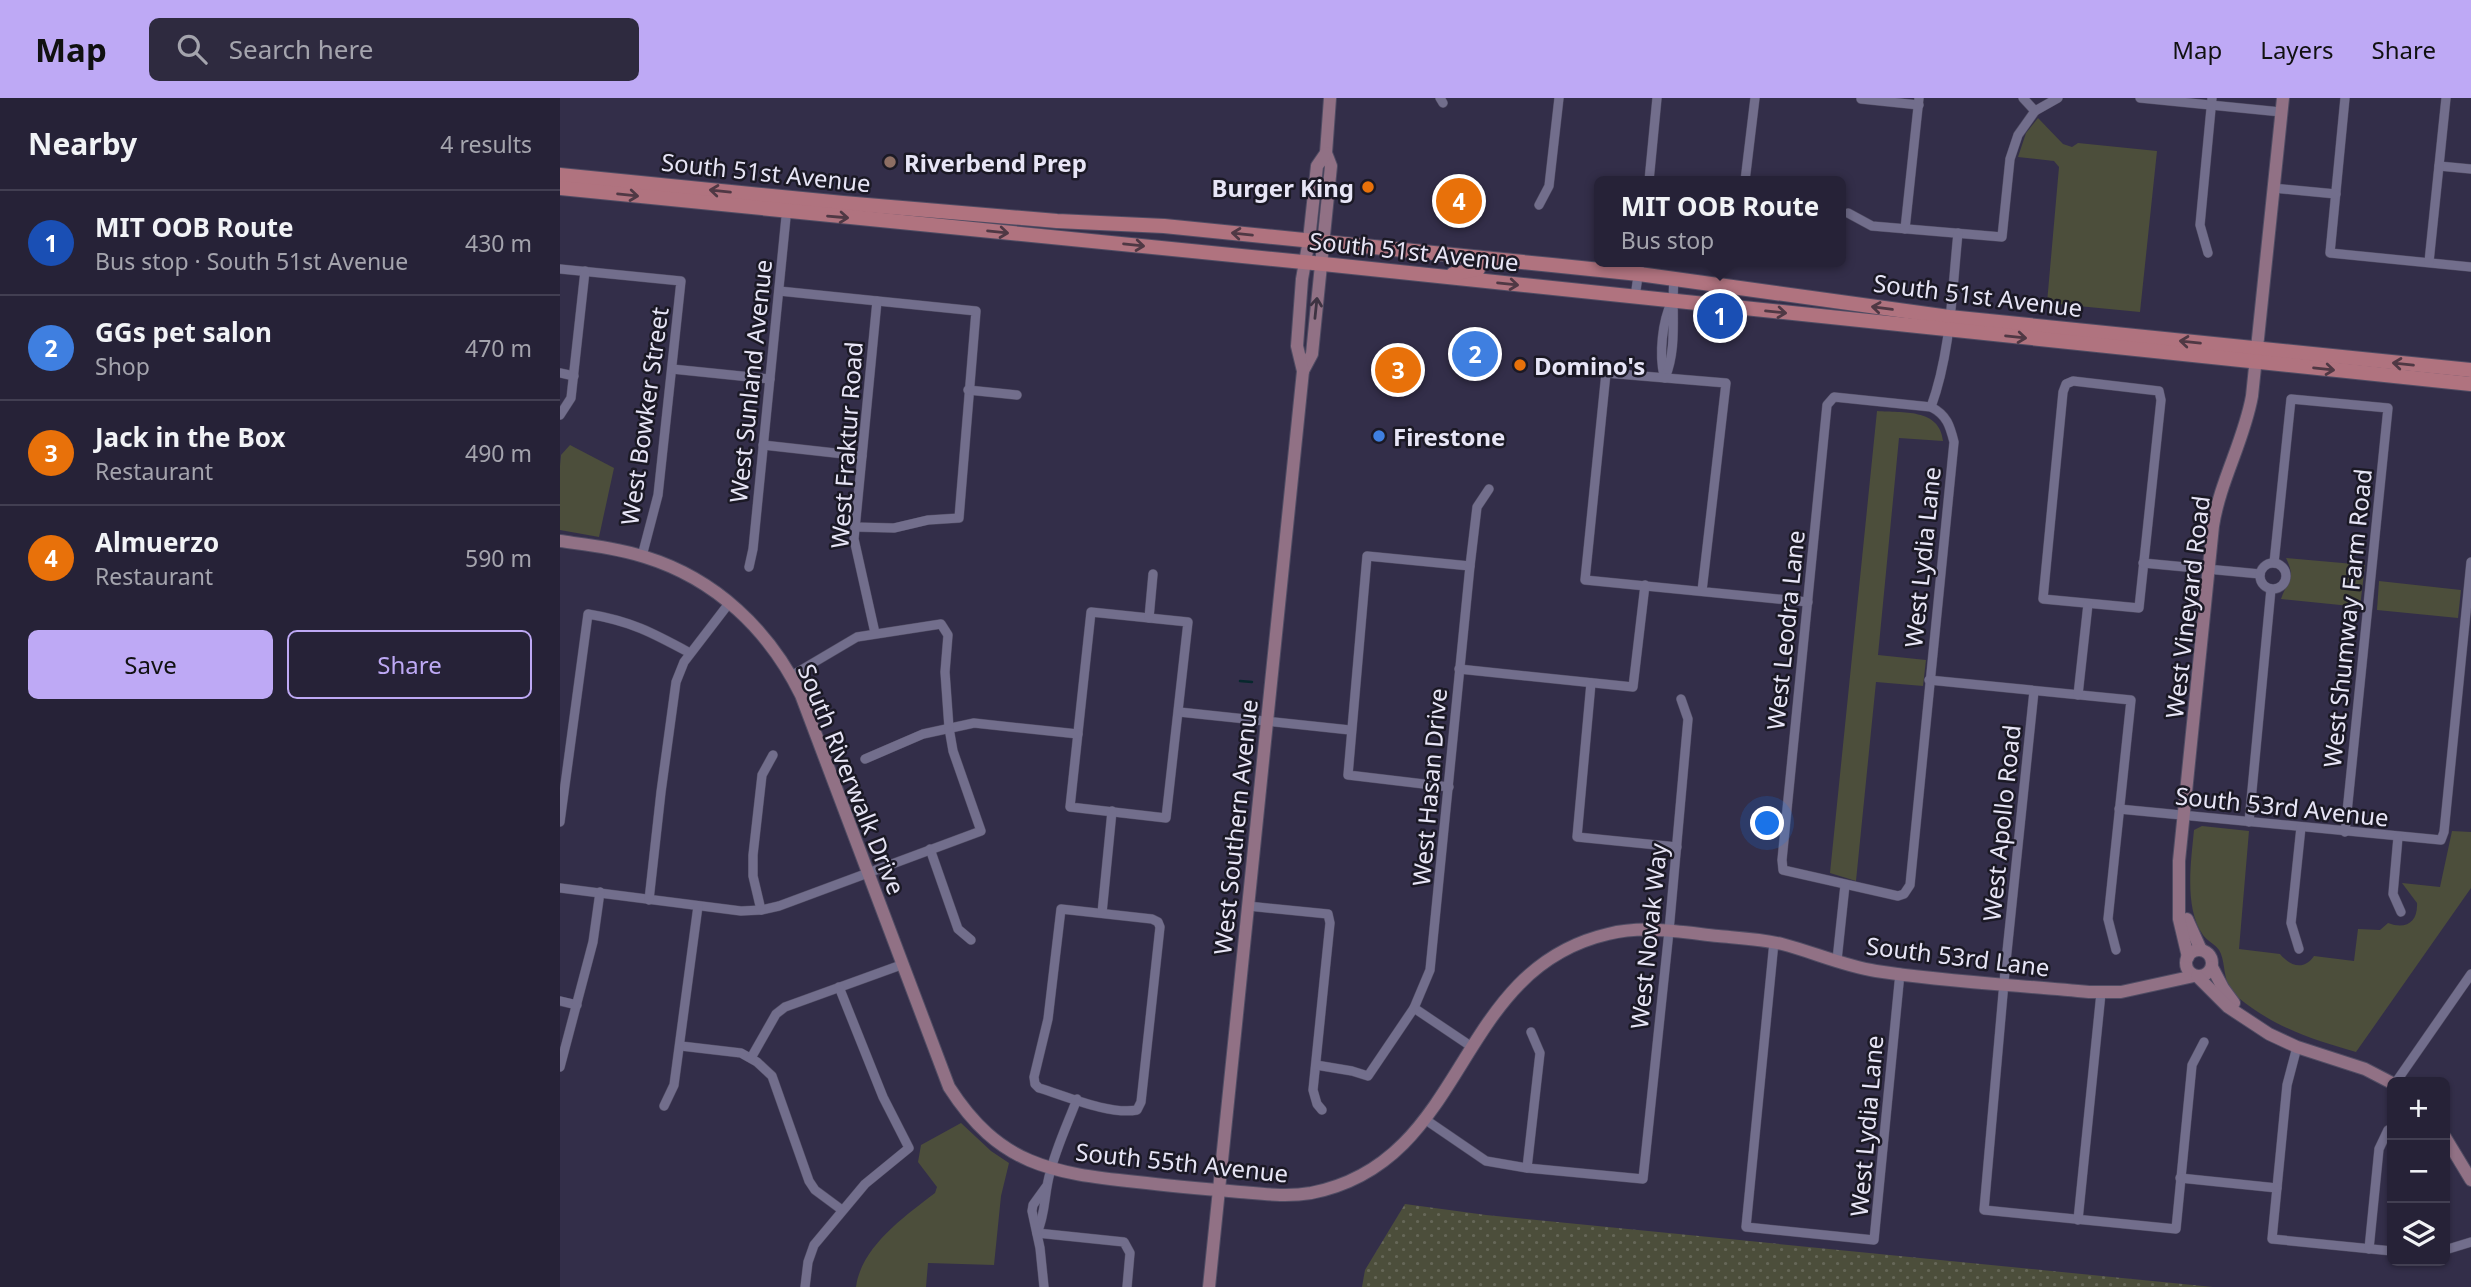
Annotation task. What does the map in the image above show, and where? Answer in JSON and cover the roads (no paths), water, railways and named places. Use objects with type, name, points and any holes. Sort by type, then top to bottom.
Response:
[{"type":"main road","name":"South 51st Avenue","points":[[560,175],[1055,237],[1672,301],[1948,324],[2257,356],[2471,384]]},
{"type":"main road","name":"South 51st Avenue","points":[[560,188],[787,205],[1164,226],[1482,258],[1594,265]]},
{"type":"main road","points":[[1055,237],[1057,221]]},
{"type":"main road","points":[[1438,277],[1478,269],[1482,258]]},
{"type":"main road","name":"South 51st Avenue","points":[[1639,268],[1674,279],[1948,324]]},
{"type":"main road","name":"South 51st Avenue","points":[[2257,356],[2471,370]]},
{"type":"street","name":"West Southern Avenue","points":[[1303,372],[1312,354],[1321,264],[1316,241],[1317,166],[1326,153],[1330,98]]},
{"type":"street","points":[[1539,205],[1549,186],[1559,98]]},
{"type":"street","points":[[1649,176],[1657,98]]},
{"type":"street","points":[[1746,176],[1755,98]]},
{"type":"street","points":[[2023,98],[2035,111]]},
{"type":"street","points":[[1848,214],[1872,226],[2002,237],[2010,159],[2018,135],[2035,111],[2059,98]]},
{"type":"street","points":[[2140,98],[2212,102],[2281,112]]},
{"type":"street","name":"West Vineyard Road","points":[[2187,960],[2179,919],[2179,872],[2209,569],[2216,510],[2245,428],[2257,356],[2283,98]]},
{"type":"street","points":[[2345,98],[2330,253],[2471,267]]},
{"type":"street","points":[[2429,262],[2446,98]]},
{"type":"street","points":[[1861,99],[1919,102],[1905,229]]},
{"type":"street","points":[[2208,253],[2200,225],[2212,102]]},
{"type":"street","points":[[2439,166],[2471,169]]},
{"type":"street","points":[[2273,188],[2336,194]]},
{"type":"street","name":"West Sunland Avenue","points":[[749,567],[787,205]]},
{"type":"street","points":[[1931,407],[1940,382],[1958,233]]},
{"type":"street","name":"West Southern Avenue","points":[[1209,1287],[1303,372],[1297,345],[1302,279],[1305,262],[1316,241]]},
{"type":"street","points":[[1635,297],[1639,268]]},
{"type":"street","points":[[560,269],[585,271],[571,398],[560,415]]},
{"type":"street","name":"West Bowker Street","points":[[585,271],[681,281],[658,495],[642,556]]},
{"type":"street","points":[[1665,378],[1670,366],[1675,314],[1672,301],[1674,279]]},
{"type":"street","points":[[779,291],[975,311],[958,518],[928,520],[894,528],[855,527]]},
{"type":"street","name":"West Fraktur Road","points":[[875,633],[854,549],[877,301]]},
{"type":"street","points":[[672,369],[770,379]]},
{"type":"street","points":[[560,373],[574,376]]},
{"type":"street","points":[[1702,591],[1726,383],[1606,373],[1585,579],[1808,602]]},
{"type":"street","points":[[2073,381],[2159,391],[2161,400],[2143,563],[2139,608],[2043,599],[2063,392],[2066,384],[2073,381]]},
{"type":"street","points":[[968,390],[1017,396]]},
{"type":"street","name":"West Leodra Lane","points":[[1845,885],[1783,870],[1783,846],[1827,405],[1834,397],[1931,407]]},
{"type":"street","name":"West Shumway Farm Road","points":[[2274,563],[2291,399],[2388,408],[2345,832]]},
{"type":"street","name":"West Lydia Lane","points":[[1845,885],[1892,895],[1904,894],[1910,885],[1954,442],[1948,421],[1941,412],[1931,407]]},
{"type":"street","points":[[763,445],[862,456]]},
{"type":"street","name":"West Hasan Drive","points":[[1315,1065],[1368,1076],[1414,1009],[1430,970],[1477,507],[1489,489]]},
{"type":"street","name":"South Riverwalk Drive","points":[[560,541],[642,556],[685,574],[730,602],[764,635],[792,676],[806,708],[949,1087],[967,1112],[1000,1144]]},
{"type":"street","points":[[1449,787],[1348,775],[1350,730],[1367,556],[1470,566]]},
{"type":"street","name":"South 53rd Avenue","points":[[2119,809],[2441,841],[2471,562]]},
{"type":"street","points":[[2143,563],[2260,574]]},
{"type":"street","points":[[2274,563],[2282,567],[2285,580],[2280,587],[2271,589],[2261,582],[2260,574],[2266,564],[2274,563]]},
{"type":"street","points":[[1149,618],[1153,574]]},
{"type":"street","points":[[1459,669],[1633,687],[1645,585]]},
{"type":"street","points":[[2249,822],[2271,589]]},
{"type":"street","points":[[649,900],[676,682],[680,668],[690,653],[730,602]]},
{"type":"street","points":[[2078,695],[2088,604]]},
{"type":"street","points":[[1091,612],[1149,618],[1188,622],[1167,818],[1070,807],[1091,612]]},
{"type":"street","points":[[560,822],[588,614],[638,625],[690,653]]},
{"type":"street","points":[[560,888],[741,911],[761,910],[981,831],[953,751],[948,728],[945,672],[948,635],[942,624],[857,637],[792,676]]},
{"type":"street","points":[[1929,680],[2131,701],[2108,919],[2116,950]]},
{"type":"street","points":[[1591,683],[1577,837],[1677,848]]},
{"type":"street","name":"West Apollo Road","points":[[2034,691],[2003,984],[1984,1210],[2078,1220]]},
{"type":"street","name":"West Novak Way","points":[[1527,1168],[1643,1179],[1688,719],[1681,699]]},
{"type":"street","points":[[1179,712],[1350,730]]},
{"type":"street","points":[[866,759],[923,734],[974,723],[1078,734]]},
{"type":"street","points":[[761,910],[753,876],[753,855],[762,775],[773,755]]},
{"type":"street","points":[[1102,913],[1112,811]]},
{"type":"street","points":[[2299,949],[2291,923],[2301,827]]},
{"type":"street","points":[[2398,837],[2393,894],[2401,912]]},
{"type":"street","points":[[930,849],[958,929],[971,940]]},
{"type":"street","points":[[1837,960],[1845,885]]},
{"type":"street","points":[[560,1067],[593,942],[600,892]]},
{"type":"street","points":[[664,1106],[674,1085],[681,1046],[698,906]]},
{"type":"street","points":[[1248,906],[1328,914],[1330,922],[1313,1090],[1322,1110]]},
{"type":"street","points":[[1061,909],[1102,913],[1158,922],[1141,1102],[1137,1110],[1105,1107],[1039,1088],[1035,1084],[1048,1020],[1061,909]]},
{"type":"street","points":[[2181,910],[2187,916],[2201,950],[2211,956],[2213,967],[2239,1013]]},
{"type":"street","name":"South 53rd Lane","points":[[1472,1047],[1507,996],[1534,969],[1553,955],[1577,943],[1639,929],[1773,942],[1863,968],[2101,993],[2121,992],[2206,975],[2213,967]]},
{"type":"street","name":"West Lydia Lane","points":[[1773,942],[1746,1227],[1874,1240],[1900,973]]},
{"type":"street","name":"South 53rd Lane","points":[[2160,983],[2187,960],[2193,951],[2201,950]]},
{"type":"street","points":[[2187,960],[2188,971],[2228,1007],[2269,1034],[2387,1080]]},
{"type":"street","points":[[751,1058],[776,1014],[785,1007],[901,965]]},
{"type":"street","points":[[2398,1077],[2471,974]]},
{"type":"street","points":[[805,1287],[811,1252],[842,1210],[865,1184],[909,1148],[883,1097],[839,987]]},
{"type":"street","points":[[2101,993],[2078,1220],[2176,1229],[2192,1065],[2204,1042]]},
{"type":"street","points":[[560,1001],[577,1006]]},
{"type":"street","points":[[1414,1009],[1472,1047]]},
{"type":"street","points":[[1426,1120],[1486,1161],[1527,1168],[1539,1053],[1531,1032]]},
{"type":"street","points":[[681,1046],[741,1053],[772,1076],[809,1181],[815,1190],[842,1210]]},
{"type":"street","name":"South 55th Avenue","points":[[1000,1144],[1033,1163],[1085,1176],[1279,1196],[1299,1195],[1360,1177],[1390,1157],[1426,1120],[1472,1047]]},
{"type":"street","points":[[2297,1047],[2287,1085],[2272,1238],[2387,1251]]},
{"type":"street","points":[[1037,1233],[1044,1212],[1051,1169],[1077,1099]]},
{"type":"street","points":[[2369,1249],[2379,1149],[2387,1132]]},
{"type":"street","points":[[2447,1140],[2471,1180]]},
{"type":"street","points":[[2180,1178],[2277,1188]]},
{"type":"street","points":[[1044,1287],[1032,1211],[1033,1205],[1046,1187]]},
{"type":"street","points":[[1032,1211],[1044,1212]]},
{"type":"street","points":[[1037,1233],[1124,1242],[1130,1252],[1127,1287]]},
{"type":"street","points":[[2450,1248],[2471,1242]]},
{"type":"waterway","points":[[1240,681],[1252,682]]},
{"type":"waterway","points":[[1217,932],[1226,933]]},
{"type":"place","name":"Riverbend Prep","points":[[890,162]]},
{"type":"place","name":"Burger King","points":[[1368,187]]},
{"type":"place","name":"Almuerzo","points":[[1459,201]]},
{"type":"place","name":"MIT OOB Route","points":[[1720,316]]},
{"type":"place","name":"GGs pet salon","points":[[1475,354]]},
{"type":"place","name":"Domino's","points":[[1520,365]]},
{"type":"place","name":"Jack in the Box","points":[[1398,370]]},
{"type":"place","name":"Firestone","points":[[1379,436]]}]
